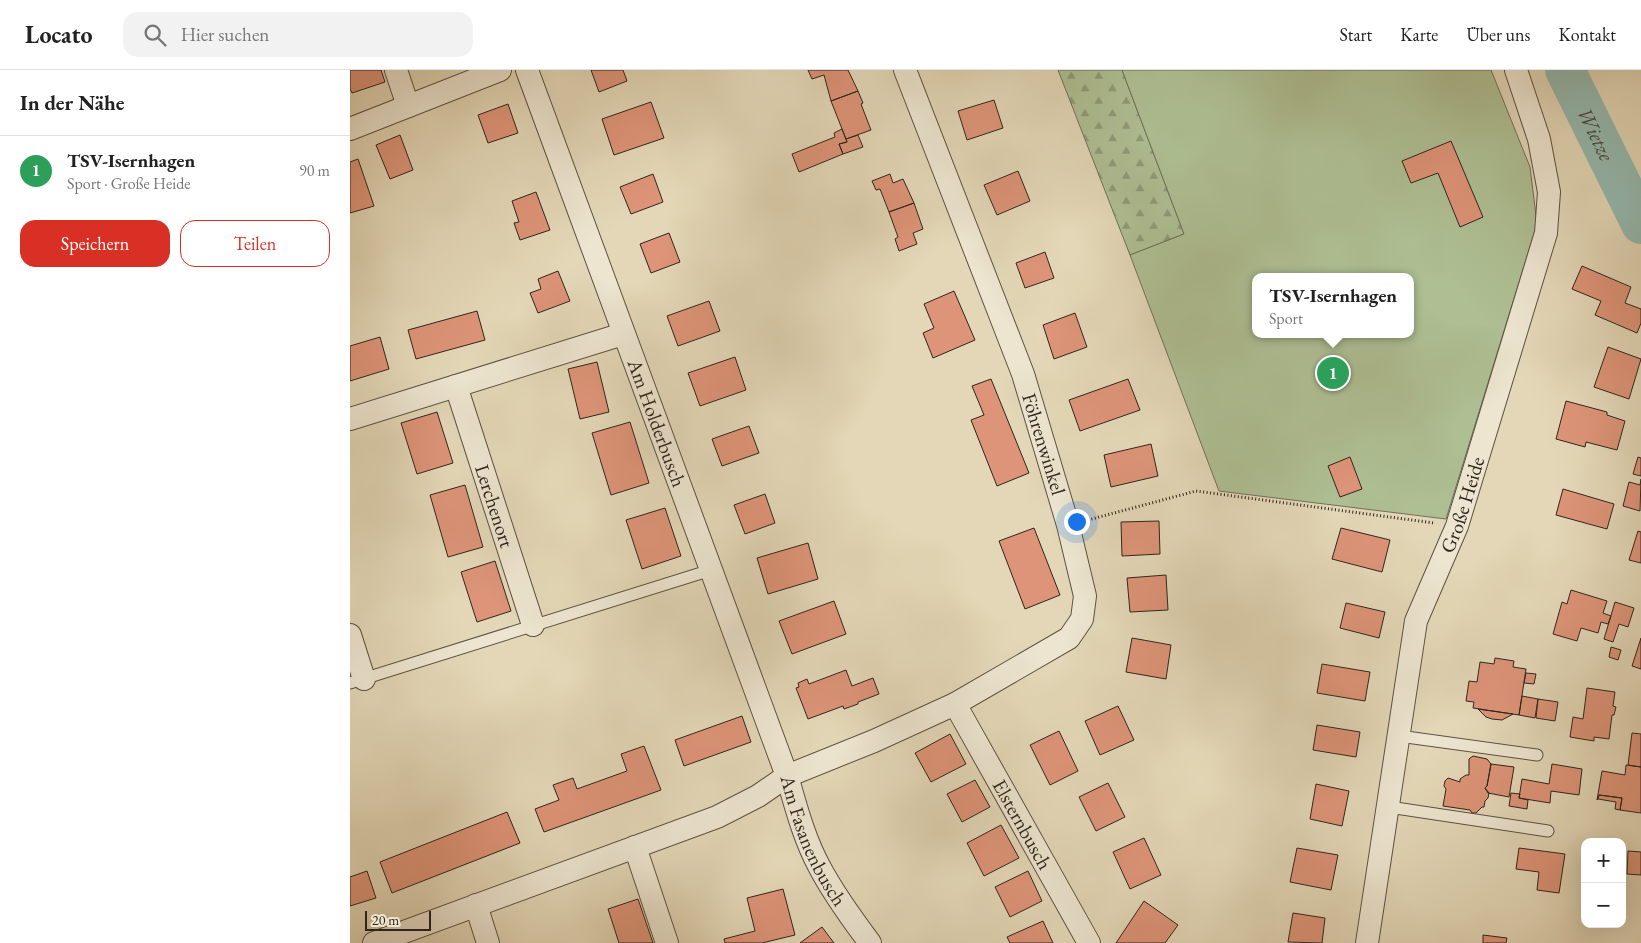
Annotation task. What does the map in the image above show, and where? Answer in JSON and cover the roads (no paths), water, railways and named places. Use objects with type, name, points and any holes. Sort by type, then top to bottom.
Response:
[{"type":"street","points":[[396,70],[408,106]]},
{"type":"street","points":[[350,129],[500,70]]},
{"type":"street","name":"Am Holderbusch","points":[[527,70],[787,776]]},
{"type":"street","name":"Föhrenwinkel","points":[[787,776],[874,741],[955,704],[1069,638],[1082,619],[1085,596],[1068,525],[1023,374],[905,70]]},
{"type":"street","name":"Große Heide","points":[[1367,943],[1416,621],[1456,526],[1546,233],[1549,192],[1539,139],[1516,70]]},
{"type":"street","points":[[350,419],[624,334]]},
{"type":"street","name":"Lerchenort","points":[[456,386],[533,625]]},
{"type":"street","points":[[350,635],[357,681]]},
{"type":"street","name":"Elsternbusch","points":[[955,704],[1089,943]]},
{"type":"street","name":"Am Fasanenbusch","points":[[374,943],[717,817],[758,796],[787,776],[802,827],[819,866],[852,919],[870,943]]},
{"type":"street","points":[[636,847],[667,943]]},
{"type":"street","points":[[476,905],[488,943]]},
{"type":"lane","points":[[357,681],[711,570]]},
{"type":"lane","points":[[1399,736],[1537,755]]},
{"type":"lane","points":[[1389,807],[1548,831]]},
{"type":"waterway","name":"Wietze","points":[[1565,70],[1641,224]]},
{"type":"place","name":"TSV-Isernhagen","points":[[1333,373]]}]
